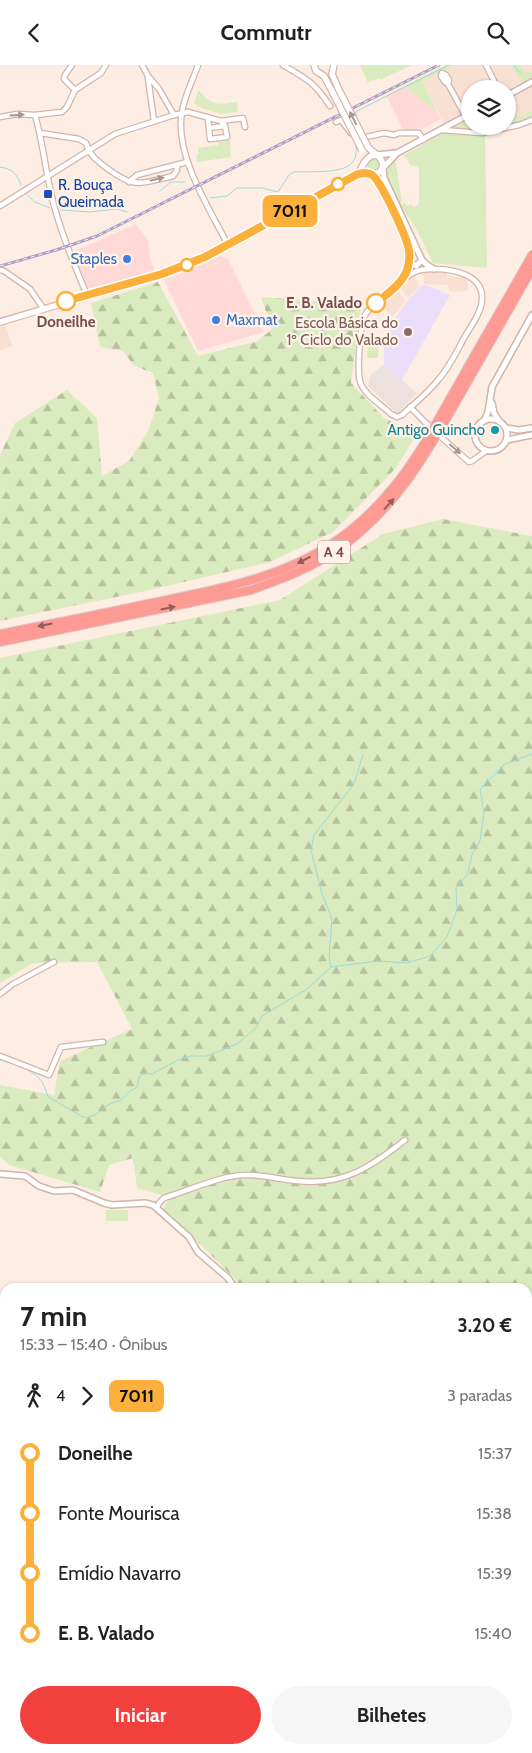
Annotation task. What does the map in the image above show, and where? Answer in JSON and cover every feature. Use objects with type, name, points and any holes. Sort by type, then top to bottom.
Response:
[{"type":"highway","name":"A 4","points":[[0,634],[238,585],[287,569],[332,544],[374,510],[408,468],[429,436],[532,255]]},
{"type":"highway","name":"A 4","points":[[0,642],[251,590],[313,565],[337,550],[377,518],[411,478],[433,444],[532,269]]},
{"type":"main road","points":[[317,70],[327,75],[333,68]]},
{"type":"main road","points":[[333,68],[336,91],[364,155],[367,171],[371,173]]},
{"type":"main road","points":[[0,322],[162,274],[205,257],[358,174],[378,173],[383,168],[383,161],[368,147],[336,91],[317,70]]},
{"type":"main road","points":[[358,174],[370,156],[378,155]]},
{"type":"street","points":[[72,65],[64,79],[75,90]]},
{"type":"street","points":[[0,117],[17,114],[34,115],[62,112],[67,107],[75,90],[101,73],[106,65]]},
{"type":"street","points":[[142,65],[174,115]]},
{"type":"street","points":[[198,65],[182,113],[181,142],[187,162],[228,245]]},
{"type":"street","points":[[283,65],[311,79],[330,106]]},
{"type":"street","points":[[486,65],[494,80]]},
{"type":"street","points":[[311,79],[317,70]]},
{"type":"street","points":[[148,76],[154,121]]},
{"type":"street","points":[[516,91],[532,82]]},
{"type":"street","points":[[448,84],[461,105]]},
{"type":"street","points":[[0,206],[115,134],[182,113],[223,123]]},
{"type":"street","points":[[34,115],[40,133],[55,211],[86,295]]},
{"type":"street","points":[[208,118],[210,139],[227,137],[223,123]]},
{"type":"street","points":[[209,128],[243,118],[245,127]]},
{"type":"street","points":[[336,122],[340,120],[351,133],[359,137],[366,138],[384,133],[394,135],[419,133],[422,139]]},
{"type":"street","points":[[434,269],[422,260],[384,178],[383,168],[398,153],[461,120]]},
{"type":"street","points":[[440,130],[482,133],[519,125],[532,120]]},
{"type":"street","points":[[40,133],[79,139],[86,143],[94,158],[122,179],[130,182],[141,183],[173,176],[177,170],[177,165]]},
{"type":"street","points":[[378,155],[398,153]]},
{"type":"street","points":[[130,182],[137,175],[187,162]]},
{"type":"street","points":[[371,173],[378,181],[410,251],[409,261],[402,281]]},
{"type":"street","points":[[409,261],[416,266],[422,260]]},
{"type":"street","points":[[434,269],[450,269],[464,273],[474,280],[480,289],[482,299],[480,310],[446,370],[437,382],[402,415],[397,417],[391,414],[364,389],[360,381],[362,323],[366,313],[402,281],[419,270],[434,269]]},
{"type":"street","points":[[2,271],[30,289],[43,308]]},
{"type":"street","points":[[486,451],[478,446],[475,437],[477,428],[484,421],[488,412],[492,387],[532,315]]},
{"type":"street","points":[[532,321],[492,395],[492,408],[499,421],[506,428],[519,430],[532,428]]},
{"type":"street","points":[[410,407],[428,425]]},
{"type":"street","points":[[484,421],[493,419],[499,421]]},
{"type":"street","points":[[506,428],[507,440]]},
{"type":"street","points":[[442,437],[469,462],[486,451],[499,450],[507,440],[532,435]]},
{"type":"street","points":[[0,994],[13,984],[54,963]]},
{"type":"street","points":[[0,1056],[49,1075],[61,1047],[103,1042]]},
{"type":"street","points":[[158,1208],[159,1203],[164,1198],[232,1176],[263,1176],[298,1181],[338,1179],[354,1175],[381,1159],[405,1141]]},
{"type":"street","points":[[0,1173],[25,1177],[39,1186],[54,1191],[73,1190],[112,1205],[145,1203],[153,1205],[189,1237],[198,1252],[228,1277],[231,1283]]},
{"type":"shaded area","points":[[446,65],[532,65],[532,120],[516,126],[516,80],[461,80],[461,132],[448,131],[420,78]]},
{"type":"shaded area","points":[[404,86],[437,112],[441,119],[420,130],[404,131],[386,95]]},
{"type":"shaded area","points":[[136,224],[148,240],[150,258],[155,273],[94,290],[88,288],[73,252]]},
{"type":"shaded area","points":[[221,256],[228,259],[264,332],[198,351],[164,280]]},
{"type":"shaded area","points":[[424,270],[447,273],[447,276],[468,278],[468,291],[449,292],[448,285],[424,284]]},
{"type":"shaded area","points":[[412,273],[420,286],[408,298],[398,284]]},
{"type":"shaded area","name":"Escola Básica do 1º Ciclo do Valado","points":[[426,285],[450,295],[402,380],[384,365],[384,339],[390,325],[410,298],[421,286]]},
{"type":"shaded area","points":[[395,287],[406,301],[392,317],[378,301]]},
{"type":"shaded area","points":[[5,323],[12,346],[0,350],[0,324]]},
{"type":"shaded area","points":[[384,365],[417,393],[398,414],[368,386],[371,374]]},
{"type":"green space","points":[[360,65],[412,65],[380,80],[379,78],[371,80],[368,83]]},
{"type":"green space","points":[[446,65],[453,65],[422,81],[437,112],[404,86]]},
{"type":"green space","points":[[511,65],[520,65],[525,73],[532,72],[532,78],[523,83]]},
{"type":"green space","points":[[198,90],[211,102],[223,104],[237,102],[238,112],[220,114],[196,106],[194,103]]},
{"type":"green space","points":[[532,111],[532,118],[516,124],[516,115],[518,117]]},
{"type":"green space","points":[[461,125],[461,130],[456,130],[455,128]]},
{"type":"green space","points":[[445,132],[485,136],[487,268],[433,263],[418,232],[401,206],[404,202],[407,206],[411,204],[414,207],[419,202],[419,169],[410,165],[407,158],[403,156]]},
{"type":"green space","points":[[230,140],[231,157],[197,162],[198,148],[218,145],[218,142]]},
{"type":"green space","points":[[374,158],[379,160],[381,165],[379,170],[374,172],[369,170],[367,165],[369,160]]},
{"type":"green space","points":[[395,158],[402,202],[400,204],[390,186],[387,175],[390,164]]},
{"type":"green space","points":[[158,282],[198,356],[258,341],[272,329],[261,297],[361,304],[351,383],[384,418],[417,434],[396,468],[333,532],[270,562],[145,591],[0,621],[0,455],[15,423],[67,390],[97,418],[102,476],[129,461],[148,431],[159,399],[153,373],[134,366],[123,351],[100,347],[91,303]]},
{"type":"green space","points":[[368,338],[379,340],[378,358],[367,358]]},
{"type":"green space","points":[[443,519],[532,536],[532,1283],[237,1283],[191,1235],[163,1210],[168,1200],[165,1196],[137,1188],[133,1158],[109,1165],[100,1192],[9,1165],[0,1157],[0,1085],[54,1095],[60,1061],[132,1029],[97,962],[33,963],[0,983],[0,658],[280,600],[383,534]]},
{"type":"green space","points":[[106,1210],[128,1210],[128,1221],[106,1221]]},
{"type":"waterway","points":[[356,117],[356,112],[359,110],[449,65]]},
{"type":"waterway","points":[[513,65],[521,74]]},
{"type":"waterway","points":[[210,198],[227,196],[237,188],[262,188],[278,192],[289,175],[294,172],[327,171],[344,168],[354,160],[356,144]]},
{"type":"waterway","points":[[0,167],[14,173],[21,185]]},
{"type":"waterway","points":[[160,191],[171,182],[185,182]]},
{"type":"waterway","points":[[27,195],[35,202],[50,208]]},
{"type":"waterway","points":[[61,210],[89,212],[117,209],[127,212]]},
{"type":"waterway","points":[[24,1068],[40,1079],[48,1097],[83,1117],[93,1116],[109,1104],[120,1101],[137,1087],[139,1077],[144,1074],[152,1074],[178,1060],[190,1056],[207,1056],[237,1044],[256,1028],[262,1016],[307,989],[331,967],[378,961],[407,963],[430,956],[447,937],[457,910],[456,888],[468,874],[472,854],[480,841],[484,812],[480,789],[505,764],[532,754]]},
{"type":"waterway","points":[[331,967],[329,957],[332,919],[322,894],[311,850],[314,835],[354,784],[363,755]]},
{"type":"waterway","points":[[0,1060],[16,1064]]},
{"type":"railway","points":[[0,266],[97,236],[439,65]]},
{"type":"bus line","name":"7011","points":[[66,301],[187,265],[219,250],[358,174],[371,173],[378,181],[410,251],[407,270],[402,281],[376,303]]},
{"type":"place","name":"R. Bouça Queimada","points":[[48,194]]},
{"type":"place","name":"Staples","points":[[127,259]]},
{"type":"place","name":"Doneilhe","points":[[66,301]]},
{"type":"place","name":"E. B. Valado","points":[[376,303]]},
{"type":"place","name":"Maxmat","points":[[216,320]]},
{"type":"place","name":"Escola Básica do 1º Ciclo do Valado","points":[[408,332]]},
{"type":"place","name":"Antigo Guincho","points":[[495,430]]}]
